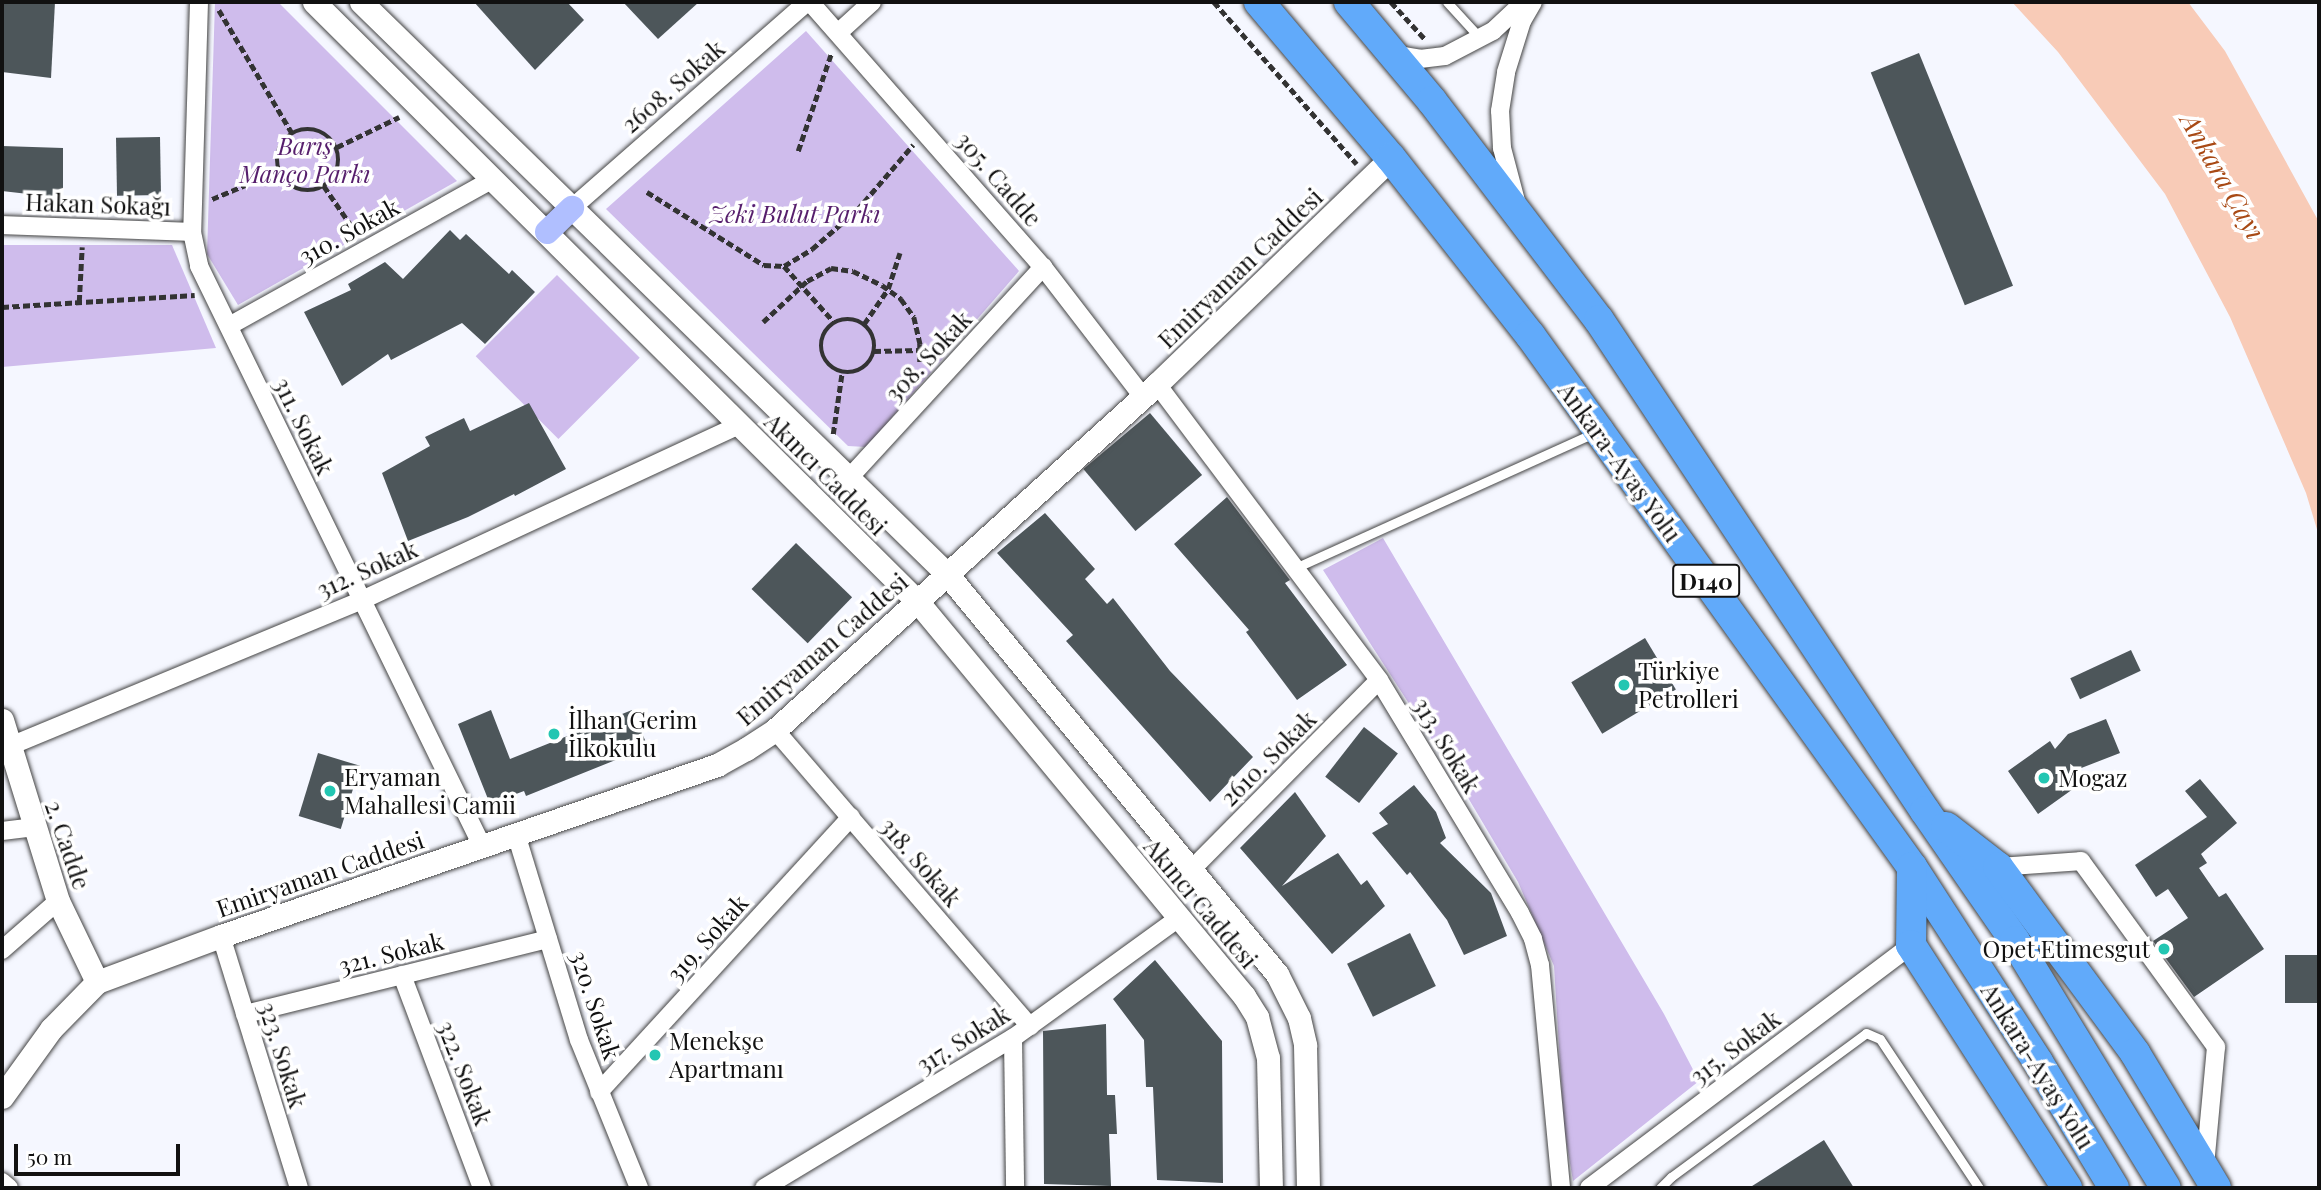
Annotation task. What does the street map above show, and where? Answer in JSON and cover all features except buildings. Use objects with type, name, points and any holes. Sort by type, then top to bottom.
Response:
[{"type":"highway","name":"Ankara-Ayaş Yolu","points":[[1259,2],[1391,158],[1530,335],[1912,867],[2038,1062],[2114,1188]]},
{"type":"highway","name":"Ankara-Ayaş Yolu","points":[[1349,2],[1393,54],[1599,320],[1925,811],[2015,941],[2166,1188]]},
{"type":"highway","points":[[1925,811],[1998,867],[2135,1053],[2211,1179]]},
{"type":"highway","points":[[1912,867],[1911,945],[2067,1188]]},
{"type":"main road","points":[[547,232],[572,208]]},
{"type":"street","name":"311. Sokak","points":[[199,2],[192,232],[199,266],[360,601],[482,846]]},
{"type":"street","name":"Akıncı Caddesi","points":[[314,2],[917,601],[1244,996],[1264,1036],[1270,1079],[1271,1188]]},
{"type":"street","name":"Akıncı Caddesi","points":[[361,2],[947,574],[1277,974],[1299,1018],[1307,1070],[1308,1188]]},
{"type":"street","name":"2608. Sokak","points":[[572,208],[808,2]]},
{"type":"street","name":"305. Cadde","points":[[808,2],[1150,391]]},
{"type":"street","points":[[838,33],[872,2]]},
{"type":"street","points":[[1393,54],[1420,59],[1441,56],[1493,31],[1524,2]]},
{"type":"street","points":[[1521,218],[1502,148],[1500,111],[1506,72],[1522,20],[1533,2]]},
{"type":"street","name":"Emiryaman Caddesi","points":[[2,1097],[51,1029],[97,982],[221,936],[717,765],[775,730],[1150,391],[1391,158]]},
{"type":"street","name":"310. Sokak","points":[[229,326],[493,179]]},
{"type":"street","name":"Hakan Sokağı","points":[[2,225],[192,232]]},
{"type":"street","name":"308. Sokak","points":[[849,478],[1043,267]]},
{"type":"street","name":"313. Sokak","points":[[1150,391],[1295,568],[1379,680],[1533,939],[1540,965],[1561,1188]]},
{"type":"street","name":"312. Sokak","points":[[10,746],[360,601],[740,425]]},
{"type":"street","name":"2610. Sokak","points":[[1191,870],[1379,680]]},
{"type":"street","name":"2. Cadde","points":[[2,720],[33,828],[58,901],[97,982]]},
{"type":"street","name":"318. Sokak","points":[[775,730],[1030,1026]]},
{"type":"street","name":"319. Sokak","points":[[599,1092],[850,817]]},
{"type":"street","points":[[2,831],[33,828]]},
{"type":"street","name":"320. Sokak","points":[[516,834],[579,1040],[639,1188]]},
{"type":"street","points":[[1998,867],[2081,861],[2216,1047],[2211,1179]]},
{"type":"street","points":[[2,950],[58,901]]},
{"type":"street","name":"317. Sokak","points":[[764,1188],[1013,1038],[1179,918]]},
{"type":"street","name":"323. Sokak","points":[[221,936],[299,1188]]},
{"type":"street","name":"321. Sokak","points":[[245,1014],[548,939]]},
{"type":"street","name":"315. Sokak","points":[[1589,1188],[1911,945]]},
{"type":"street","name":"322. Sokak","points":[[402,975],[482,1188]]},
{"type":"street","points":[[1013,1038],[1015,1188]]},
{"type":"street","points":[[2,1182],[9,1188]]},
{"type":"lane","points":[[1447,2],[1480,38]]},
{"type":"lane","points":[[1295,568],[1599,431]]},
{"type":"lane","points":[[1660,1188],[1671,1177],[1866,1033],[1880,1039],[1979,1188]]},
{"type":"path","points":[[215,2],[292,133]]},
{"type":"path","points":[[1214,2],[1370,180]]},
{"type":"path","points":[[1391,2],[1441,56]]},
{"type":"path","points":[[798,151],[838,33]]},
{"type":"path","points":[[337,147],[421,107]]},
{"type":"path","points":[[302,129],[322,132],[337,147],[338,167],[324,186],[310,191],[300,190],[284,179],[279,171],[278,150],[292,133],[302,129]]},
{"type":"path","points":[[647,192],[764,265],[784,266],[812,249],[857,210],[924,131]]},
{"type":"path","points":[[194,206],[279,171]]},
{"type":"path","points":[[324,186],[367,249]]},
{"type":"path","points":[[79,302],[82,228]]},
{"type":"path","points":[[864,324],[888,289],[900,253]]},
{"type":"path","points":[[784,266],[834,322]]},
{"type":"path","points":[[763,322],[801,285],[831,268],[853,271],[901,299],[914,317],[920,362]]},
{"type":"path","points":[[2,307],[213,294]]},
{"type":"path","points":[[853,319],[864,324],[873,336],[874,351],[862,369],[842,372],[829,365],[821,350],[823,333],[834,322],[853,319]]},
{"type":"path","points":[[874,351],[920,350]]},
{"type":"path","points":[[829,459],[842,372]]},
{"type":"green space","name":"Barış Manço Parkı","points":[[215,2],[278,2],[457,181],[238,305],[207,254]]},
{"type":"green space","name":"Zeki Bulut Parkı","points":[[806,31],[1019,271],[866,447],[848,446],[606,209]]},
{"type":"green space","points":[[2,245],[172,245],[216,348],[2,367]]},
{"type":"green space","points":[[557,275],[640,358],[558,439],[476,356]]},
{"type":"green space","points":[[1383,538],[1664,1014],[1699,1081],[1573,1181],[1564,1128],[1554,966],[1518,882],[1451,769],[1323,570]]},
{"type":"water","name":"Ankara Çayı","points":[[2012,2],[2188,2],[2225,51],[2319,222],[2319,536],[2306,493],[2230,317],[2165,194],[2058,52]]},
{"type":"place","name":"Türkiye Petrolleri","points":[[1624,685]]},
{"type":"place","name":"İlhan Gerim İlkokulu","points":[[554,734]]},
{"type":"place","name":"Mogaz","points":[[2044,778]]},
{"type":"place","name":"Eryaman Mahallesi Camii","points":[[330,791]]},
{"type":"place","name":"Opet Etimesgut","points":[[2164,949]]},
{"type":"place","name":"Menekşe Apartmanı","points":[[655,1055]]}]
